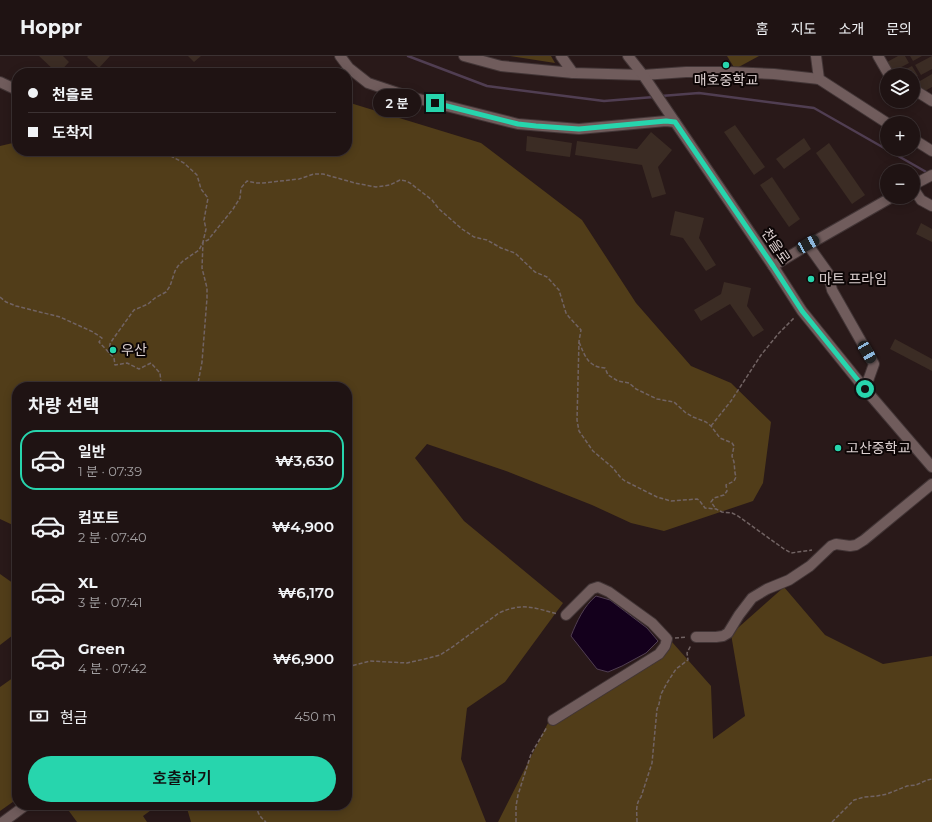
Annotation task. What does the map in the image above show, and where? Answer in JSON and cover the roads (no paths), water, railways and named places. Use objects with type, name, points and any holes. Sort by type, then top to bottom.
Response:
[{"type":"street","points":[[340,56],[349,68]]},
{"type":"street","points":[[464,56],[501,66],[573,73],[643,75],[686,72],[730,72],[774,74],[819,79],[880,118]]},
{"type":"street","points":[[561,56],[573,73]]},
{"type":"street","points":[[628,56],[643,75]]},
{"type":"street","points":[[816,56],[819,79]]},
{"type":"street","points":[[878,56],[885,68]]},
{"type":"street","points":[[352,70],[368,83],[407,96],[518,124],[579,129],[666,121],[672,118]]},
{"type":"street","name":"천을로","points":[[643,75],[802,311],[865,389],[932,467]]},
{"type":"street","points":[[0,82],[12,88]]},
{"type":"street","points":[[920,93],[932,101]]},
{"type":"street","points":[[920,143],[932,151]]},
{"type":"street","points":[[920,182],[932,175]]},
{"type":"street","points":[[920,198],[932,206]]},
{"type":"street","points":[[773,266],[808,244],[880,204]]},
{"type":"street","points":[[808,244],[828,273],[832,290],[874,364],[865,389]]},
{"type":"street","points":[[696,636],[716,637],[723,636],[728,633],[752,598],[767,589],[789,580],[810,566],[831,546],[836,544],[850,546],[856,545],[864,540],[932,484]]},
{"type":"street","points":[[553,720],[659,654],[665,646],[667,639],[652,623],[609,592],[598,587],[592,589],[566,614]]},
{"type":"street","points":[[3,822],[19,810]]},
{"type":"waterway","points":[[408,56],[487,86],[604,101],[654,97]]},
{"type":"waterway","points":[[661,96],[699,93],[814,108],[928,173]]},
{"type":"place","name":"매호중학교","points":[[726,65]]},
{"type":"place","name":"마트 프라임","points":[[811,279]]},
{"type":"place","name":"우산","points":[[113,350]]},
{"type":"place","name":"고산중학교","points":[[838,448]]}]
